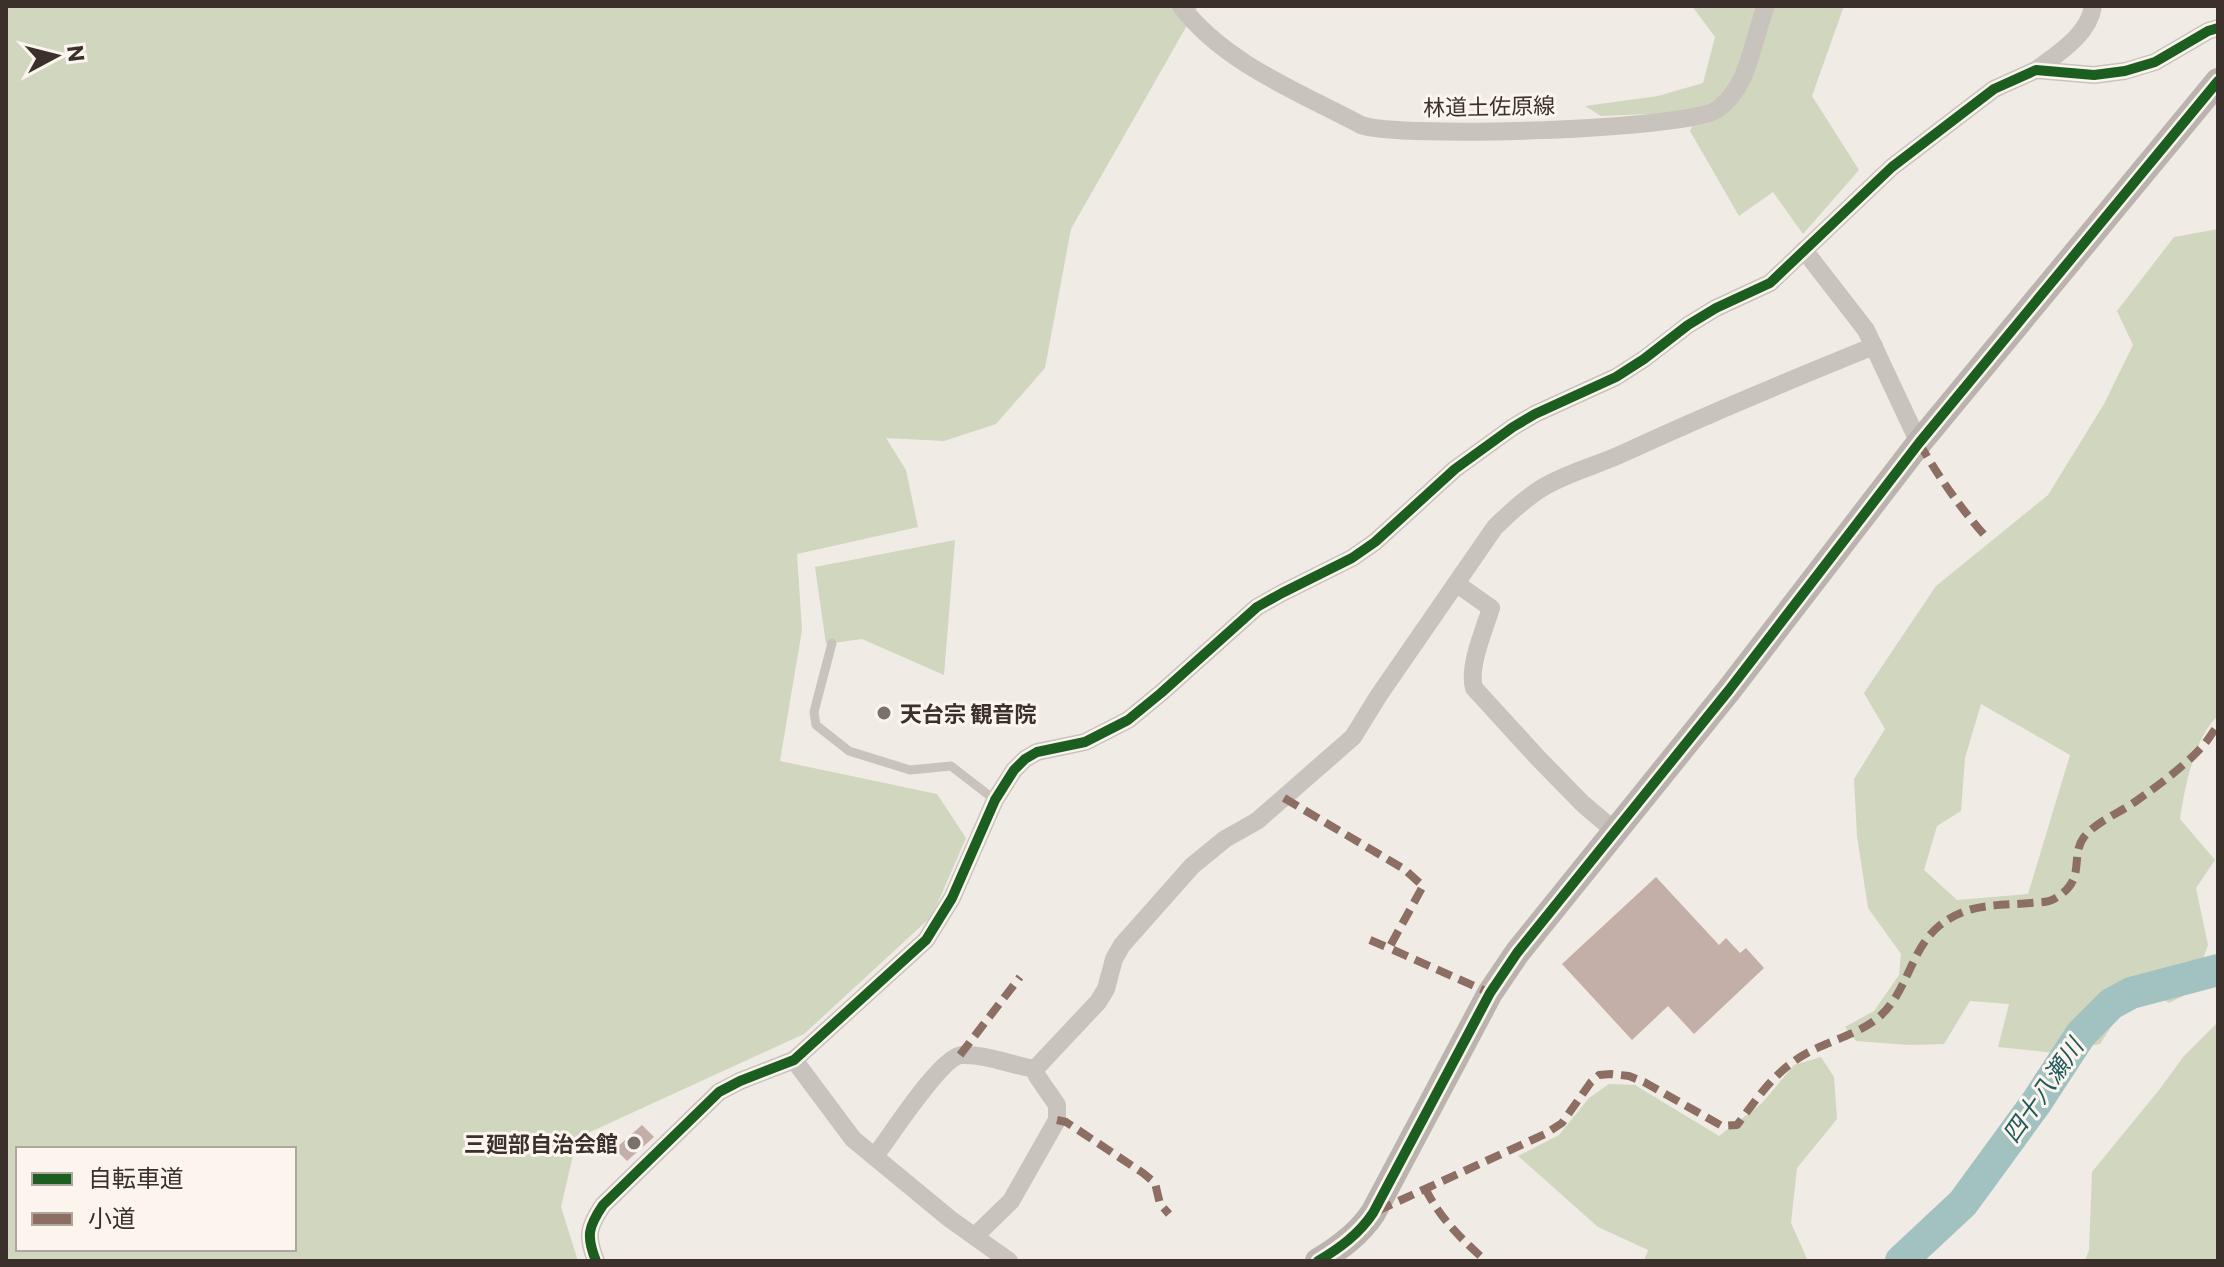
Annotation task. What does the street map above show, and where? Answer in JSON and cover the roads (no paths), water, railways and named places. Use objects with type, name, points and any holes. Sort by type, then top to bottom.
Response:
[{"type":"street","name":"林道土佐原線","points":[[1181,6],[1206,35],[1228,53],[1361,125],[1384,131],[1436,132],[1572,129],[1707,115],[1716,111],[1736,90],[1766,6]]},
{"type":"street","points":[[596,1261],[589,1241],[589,1230],[603,1205],[719,1092],[794,1060],[926,940],[952,898],[995,800],[1025,759],[1037,752],[1085,742],[1128,720],[1257,607],[1352,558],[1375,542],[1455,469],[1513,427],[1616,377],[1688,325],[1770,283],[1892,167],[1994,89],[2036,70],[2067,46],[2084,27],[2093,6]]},
{"type":"street","points":[[2036,70],[2081,75],[2125,71],[2155,62],[2218,28]]},
{"type":"street","points":[[1318,1261],[1362,1229],[1388,1187],[1490,993],[1517,953],[1738,677],[1919,443],[2218,81]]},
{"type":"street","points":[[1804,250],[1866,330],[1919,443]]},
{"type":"street","points":[[1035,1069],[1098,1002],[1122,945],[1192,866],[1225,839],[1257,821],[1353,737],[1495,527],[1517,506],[1543,487],[1622,455],[1719,409],[1874,346]]},
{"type":"street","points":[[1457,584],[1491,608],[1473,668],[1474,688],[1549,770],[1615,831]]},
{"type":"street","points":[[875,1156],[948,1060],[960,1055],[1035,1069]]},
{"type":"street","points":[[794,1060],[853,1139],[950,1219],[1009,1261]]},
{"type":"street","points":[[975,1236],[1011,1201],[1057,1120],[1057,1105],[1035,1069]]},
{"type":"lane","points":[[832,643],[814,712],[816,725],[849,751],[910,770],[951,766],[995,800]]},
{"type":"waterway","name":"四十八瀬川","points":[[1901,1261],[1963,1203],[2036,1103],[2081,1034],[2111,1004],[2131,993],[2218,970]]},
{"type":"place","name":"天台宗 観音院","points":[[884,713]]},
{"type":"place","name":"三廻部自治会館","points":[[634,1143]]}]
